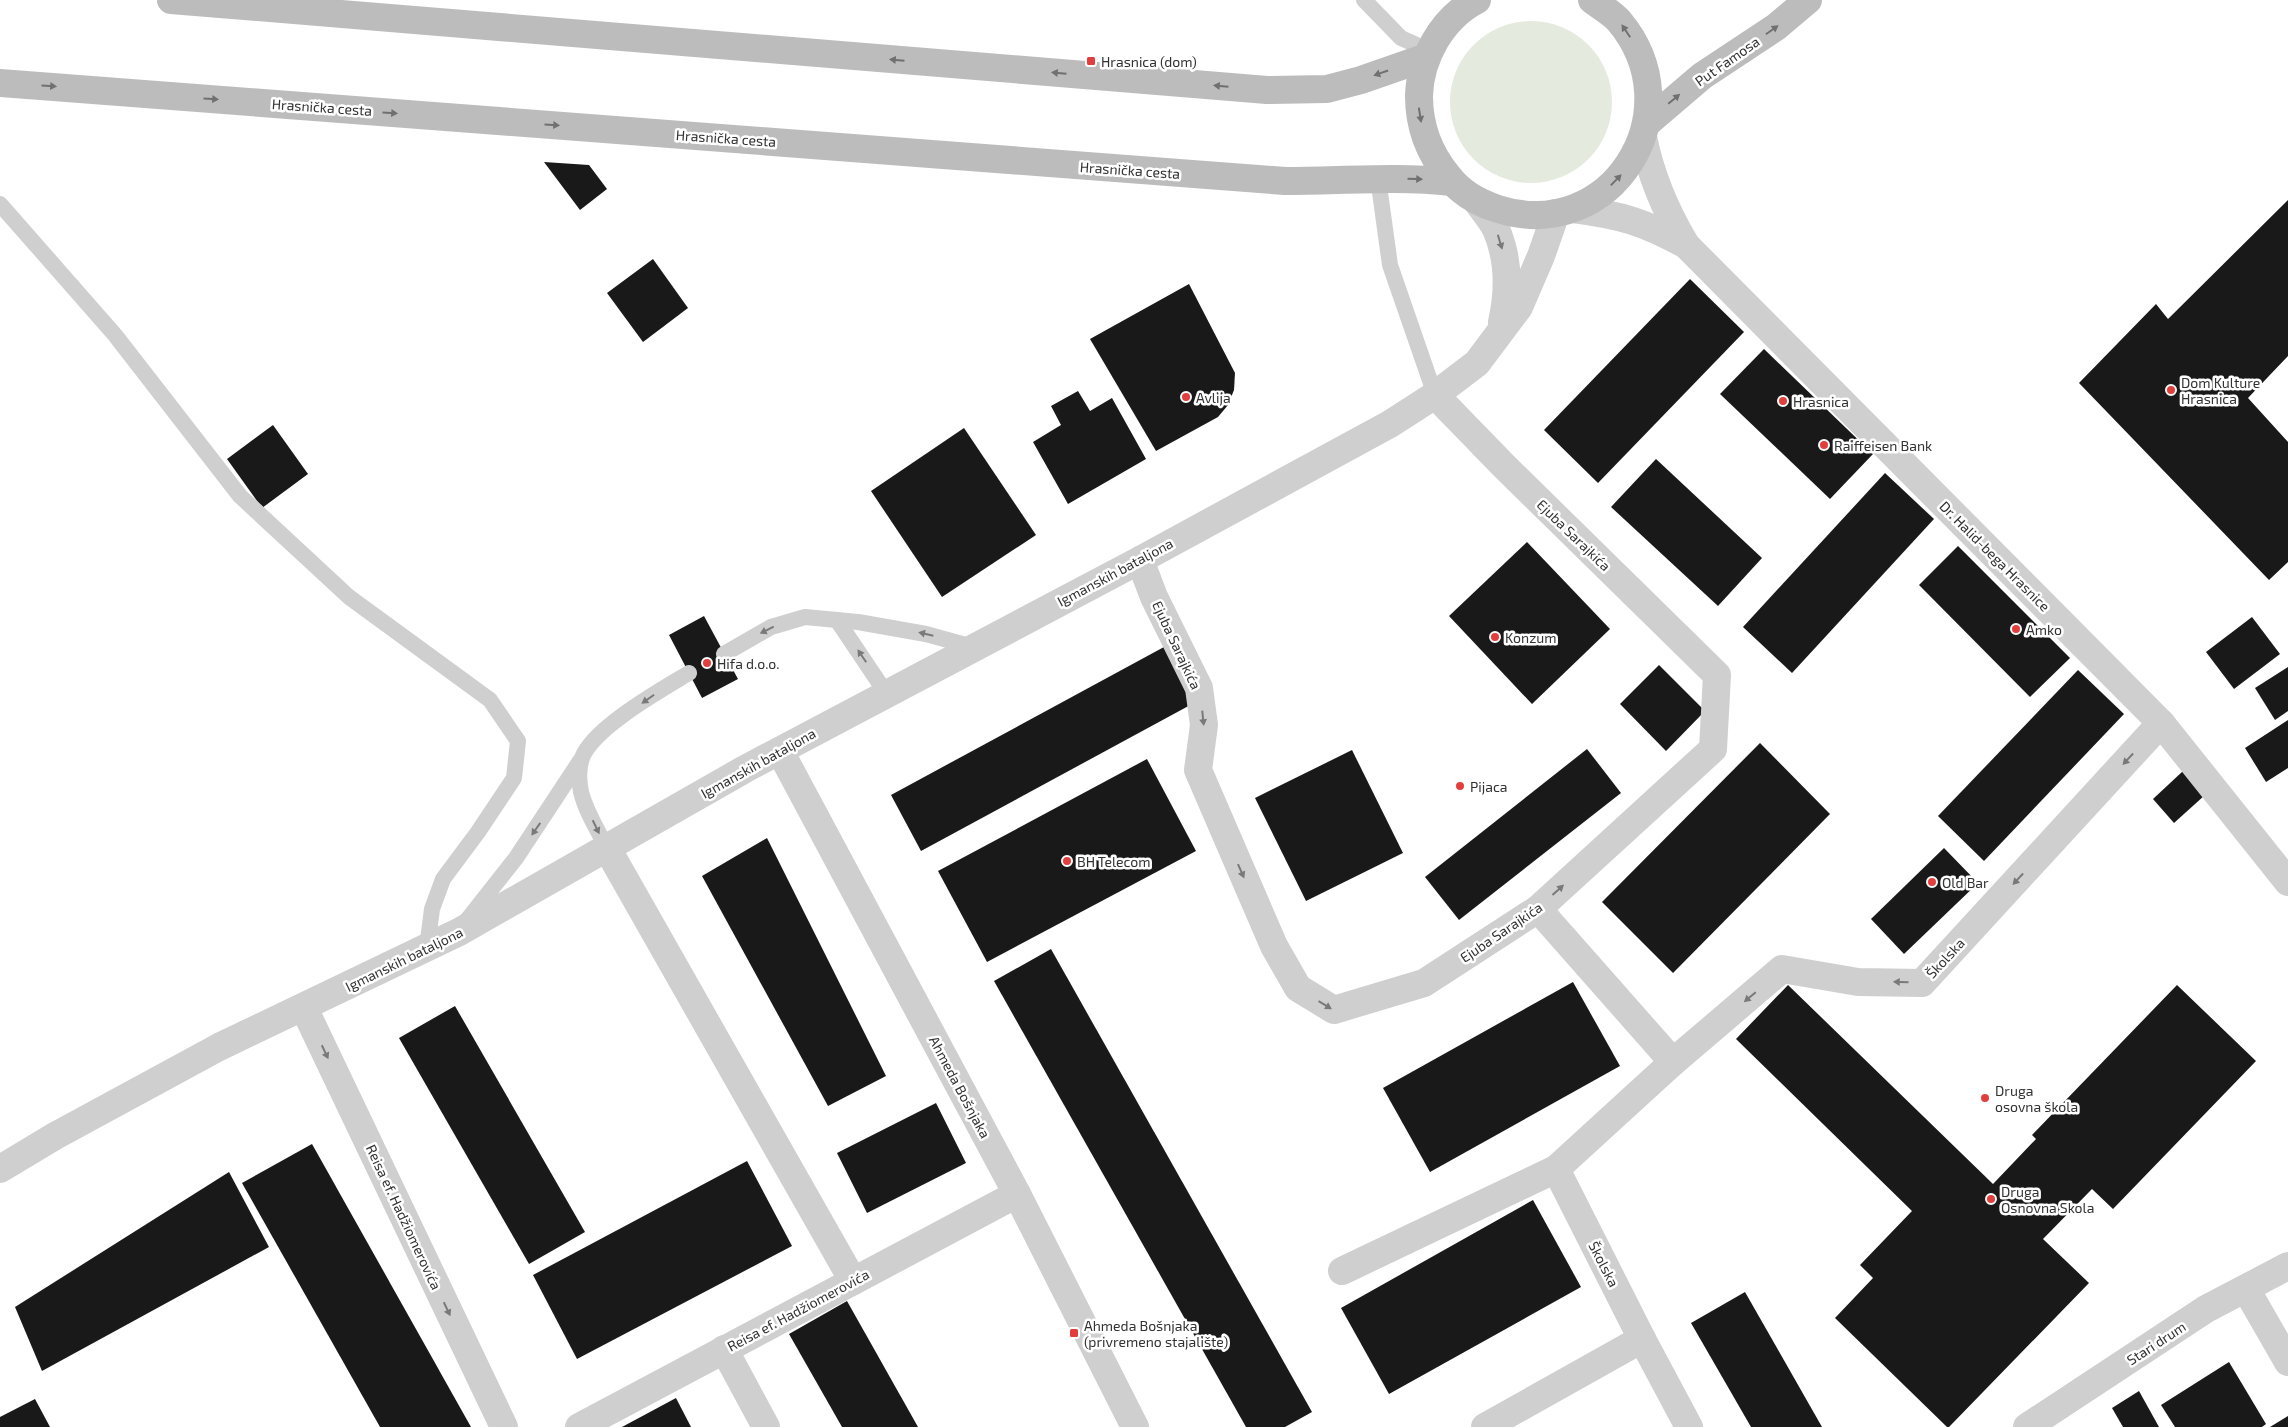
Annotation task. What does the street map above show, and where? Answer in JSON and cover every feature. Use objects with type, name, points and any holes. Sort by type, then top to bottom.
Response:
[{"type":"main road","points":[[171,0],[1267,90],[1327,89],[1361,80],[1428,54]]},
{"type":"main road","points":[[1477,0],[1468,4],[1446,25],[1428,54],[1420,83],[1419,110],[1424,136],[1436,161],[1452,182],[1476,200],[1491,207],[1523,215],[1565,211],[1596,197],[1616,180],[1632,160],[1645,130],[1649,87],[1639,51],[1618,20],[1592,0]]},
{"type":"main road","name":"Put Famosa","points":[[1645,130],[1702,76],[1776,27],[1808,0]]},
{"type":"main road","name":"Hrasnička cesta","points":[[0,83],[1285,181],[1419,178],[1452,182]]},
{"type":"street","points":[[1645,130],[1649,166],[1671,220],[1686,245]]},
{"type":"street","name":"Igmanskih bataljona","points":[[1476,200],[1496,228],[1506,263],[1507,298],[1499,334]]},
{"type":"street","points":[[1565,211],[1613,214],[1651,226],[1686,245]]},
{"type":"street","name":"Igmanskih bataljona","points":[[0,1169],[55,1136],[219,1047],[304,1008],[459,932],[886,693],[1140,560],[1390,424],[1435,395],[1478,363],[1519,306],[1541,256],[1565,211]]},
{"type":"street","name":"Dr. Halid-bega Hrasnice","points":[[1686,245],[2161,723],[2288,882]]},
{"type":"street","name":"Ejuba Sarajkića","points":[[1140,560],[1154,597],[1199,688],[1204,725],[1198,770],[1274,946],[1298,988],[1334,1010],[1424,983],[1538,909],[1713,750],[1718,675],[1504,466],[1435,395]]},
{"type":"street","name":"Školska","points":[[1690,1427],[1642,1339],[1556,1169],[1673,1062],[1782,970],[1858,982],[1922,983],[2161,723]]},
{"type":"street","name":"Ahmeda Bošnjaka","points":[[780,751],[1017,1194],[1135,1427]]},
{"type":"street","points":[[607,848],[853,1281]]},
{"type":"street","points":[[1538,909],[1673,1062]]},
{"type":"street","name":"Reisa ef. Hadžiomerovića","points":[[304,1008],[504,1427]]},
{"type":"street","points":[[1342,1271],[1556,1169]]},
{"type":"street","name":"Reisa ef. Hadžiomerovića","points":[[579,1427],[1017,1194]]},
{"type":"street","name":"Stari drum","points":[[2028,1427],[2206,1309],[2288,1266]]},
{"type":"street","points":[[2246,1289],[2288,1362]]},
{"type":"street","points":[[1485,1427],[1642,1339]]},
{"type":"street","points":[[724,1349],[766,1427]]},
{"type":"lane","points":[[1364,0],[1401,38],[1428,54]]},
{"type":"lane","points":[[1378,178],[1390,265],[1435,395]]},
{"type":"lane","points":[[0,204],[115,335],[240,496],[349,597],[490,700],[518,740],[514,778],[478,832],[443,879],[432,909],[427,948]]},
{"type":"lane","points":[[724,654],[771,627],[805,617],[926,634],[973,647]]},
{"type":"lane","points":[[837,620],[886,693]]},
{"type":"lane","points":[[459,932],[532,834],[593,741],[608,727],[654,694],[689,673]]},
{"type":"lane","points":[[582,759],[579,771],[582,794],[607,848]]},
{"type":"shaded area","points":[[1539,21],[1555,24],[1569,30],[1583,39],[1594,50],[1609,78],[1612,102],[1611,118],[1603,140],[1594,154],[1583,165],[1555,180],[1523,183],[1507,180],[1493,174],[1479,165],[1468,154],[1453,126],[1450,94],[1453,78],[1459,64],[1468,50],[1479,39],[1507,24]]},
{"type":"building","points":[[544,162],[589,165],[607,189],[580,210]]},
{"type":"building","name":"Dom Kulture Hrasnica","points":[[2288,200],[2288,356],[2248,398],[2288,442],[2288,562],[2269,580],[2079,383],[2156,304],[2168,319]]},
{"type":"building","points":[[653,259],[688,308],[643,342],[607,293]]},
{"type":"building","points":[[1690,279],[1744,332],[1598,483],[1544,430]]},
{"type":"building","points":[[1189,284],[1235,373],[1234,390],[1228,405],[1218,417],[1156,451],[1090,339]]},
{"type":"building","points":[[1764,349],[1873,454],[1830,499],[1720,394]]},
{"type":"building","points":[[1078,391],[1090,411],[1112,398],[1146,459],[1068,504],[1033,442],[1061,425],[1051,406]]},
{"type":"building","points":[[273,425],[308,474],[262,508],[227,459]]},
{"type":"building","points":[[964,428],[1036,535],[942,597],[871,491]]},
{"type":"building","points":[[1656,459],[1762,558],[1718,606],[1611,507]]},
{"type":"building","points":[[1885,473],[1934,519],[1792,673],[1743,627]]},
{"type":"building","points":[[1527,542],[1610,629],[1532,704],[1449,616]]},
{"type":"building","points":[[1958,546],[2070,658],[2030,697],[1919,585]]},
{"type":"building","name":"Hifa d.o.o.","points":[[704,616],[738,679],[702,698],[669,635]]},
{"type":"building","points":[[2252,617],[2280,654],[2234,689],[2206,652]]},
{"type":"building","points":[[1164,647],[1194,703],[921,851],[891,795]]},
{"type":"building","points":[[1659,665],[1705,711],[1666,751],[1620,704]]},
{"type":"building","points":[[2288,667],[2288,711],[2275,720],[2255,688]]},
{"type":"building","points":[[2078,670],[2124,714],[1984,861],[1938,816]]},
{"type":"building","points":[[2288,720],[2288,768],[2266,782],[2245,748]]},
{"type":"building","points":[[1760,743],[1830,814],[1673,973],[1602,902]]},
{"type":"building","points":[[1587,749],[1621,793],[1459,920],[1425,877]]},
{"type":"building","points":[[1352,750],[1403,853],[1306,901],[1255,798]]},
{"type":"building","name":"BH Telecom","points":[[1147,759],[1196,851],[987,962],[938,871]]},
{"type":"building","points":[[2183,771],[2205,795],[2174,823],[2153,799]]},
{"type":"building","points":[[767,838],[886,1076],[828,1106],[702,876]]},
{"type":"building","points":[[1944,848],[1978,883],[1904,954],[1871,919]]},
{"type":"building","points":[[1051,949],[1312,1412],[1285,1427],[1246,1427],[994,981]]},
{"type":"building","points":[[1573,982],[1620,1066],[1430,1172],[1383,1088]]},
{"type":"building","name":"Druga Osnovna Skola","points":[[1788,985],[1993,1184],[2036,1139],[2032,1135],[2177,985],[2256,1061],[2113,1209],[2092,1189],[2043,1239],[2089,1283],[1947,1427],[1835,1318],[1873,1278],[1860,1265],[1912,1211],[1736,1039]]},
{"type":"building","points":[[455,1006],[585,1232],[529,1264],[399,1038]]},
{"type":"building","points":[[936,1103],[966,1163],[867,1213],[837,1153]]},
{"type":"building","points":[[312,1144],[471,1427],[380,1427],[242,1183]]},
{"type":"building","points":[[747,1161],[792,1246],[577,1359],[533,1275]]},
{"type":"building","points":[[229,1172],[269,1247],[42,1371],[15,1307]]},
{"type":"building","points":[[1533,1200],[1581,1287],[1389,1394],[1341,1308]]},
{"type":"building","points":[[1745,1292],[1822,1427],[1751,1427],[1691,1323]]},
{"type":"building","points":[[847,1301],[918,1427],[842,1427],[789,1334]]},
{"type":"building","points":[[2229,1362],[2266,1424],[2262,1427],[2175,1427],[2161,1405]]},
{"type":"building","points":[[2139,1391],[2159,1427],[2123,1427],[2112,1408]]},
{"type":"building","points":[[676,1398],[691,1427],[622,1427]]},
{"type":"building","points":[[35,1399],[50,1427],[0,1427],[0,1417]]},
{"type":"building","points":[[2288,1416],[2288,1427],[2270,1427]]},
{"type":"place","name":"Hrasnica (dom)","points":[[1091,61]]},
{"type":"place","name":"Dom Kulture Hrasnica","points":[[2171,390]]},
{"type":"place","name":"Avlija","points":[[1186,397]]},
{"type":"place","name":"Hrasnica","points":[[1783,401]]},
{"type":"place","name":"Raiffeisen Bank","points":[[1824,445]]},
{"type":"place","name":"Amko","points":[[2016,629]]},
{"type":"place","name":"Konzum","points":[[1495,637]]},
{"type":"place","name":"Hifa d.o.o.","points":[[707,663]]},
{"type":"place","name":"Pijaca","points":[[1460,786]]},
{"type":"place","name":"BH Telecom","points":[[1067,861]]},
{"type":"place","name":"Old Bar","points":[[1932,882]]},
{"type":"place","name":"Druga osovna škola","points":[[1985,1098]]},
{"type":"place","name":"Druga Osnovna Skola","points":[[1991,1199]]},
{"type":"place","name":"Ahmeda Bošnjaka (privremeno stajalište)","points":[[1074,1333]]}]
